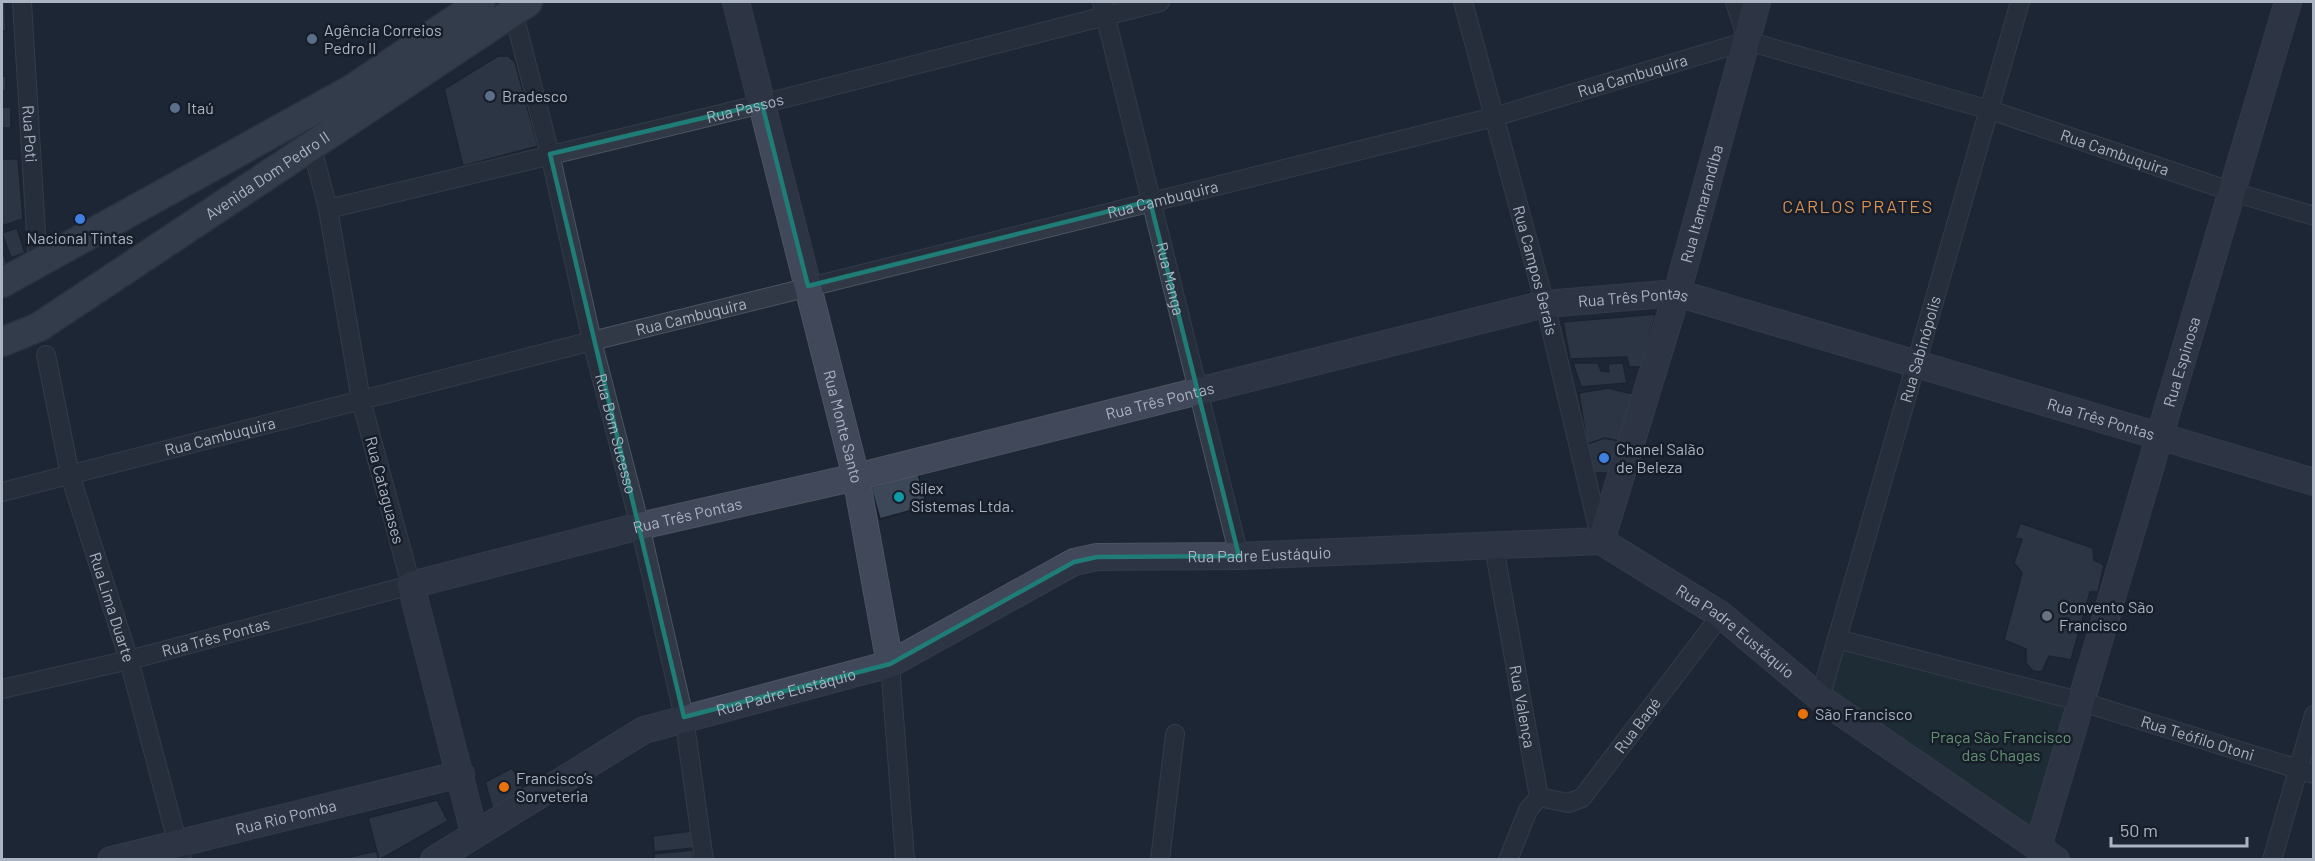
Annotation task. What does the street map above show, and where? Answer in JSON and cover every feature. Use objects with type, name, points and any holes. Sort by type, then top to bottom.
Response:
[{"type":"main road","name":"Avenida Dom Pedro II","points":[[2,283],[352,89],[481,2]]},
{"type":"main road","name":"Rua Monte Santo","points":[[736,2],[855,477],[890,664]]},
{"type":"main road","name":"Rua Itamarandiba","points":[[1601,541],[1677,293],[1757,2]]},
{"type":"main road","name":"Rua Espinosa","points":[[2042,855],[2079,701],[2160,437],[2288,2]]},
{"type":"main road","name":"Avenida Dom Pedro II","points":[[2,342],[39,327],[520,6]]},
{"type":"main road","name":"Rua Três Pontas","points":[[411,585],[640,526],[855,477],[1545,304],[1677,293],[2313,482]]},
{"type":"main road","name":"Rua Padre Eustáquio","points":[[434,860],[474,832],[644,730],[684,717],[890,664],[1074,562],[1097,557],[1239,556],[1601,541],[1720,615],[1820,698],[2042,855]]},
{"type":"main road","name":"Rua Cataguases","points":[[411,585],[474,832]]},
{"type":"main road","name":"Rua Rio Pomba","points":[[111,860],[180,851],[460,774]]},
{"type":"street","name":"Rua Poti","points":[[22,2],[38,265]]},
{"type":"street","name":"Rua Passos","points":[[328,209],[762,104],[1104,8],[1160,2]]},
{"type":"street","name":"Rua Campos Gerais","points":[[1463,2],[1545,304],[1601,541]]},
{"type":"street","points":[[1735,2],[1748,41]]},
{"type":"street","name":"Rua Sabinópolis","points":[[1820,698],[2020,2]]},
{"type":"street","name":"Rua Bom Sucesso","points":[[520,6],[592,341],[640,526],[684,717],[704,860]]},
{"type":"street","name":"Rua Manga","points":[[1104,8],[1239,556]]},
{"type":"street","name":"Rua Cambuquira","points":[[2,492],[808,286],[1494,117],[1748,41],[1990,110],[2233,192],[2313,216]]},
{"type":"street","name":"Rua Cataguases","points":[[310,144],[328,209],[361,400],[411,585]]},
{"type":"street","name":"Rua Lima Duarte","points":[[46,355],[70,475],[129,660],[180,851]]},
{"type":"street","name":"Rua Valença","points":[[1494,547],[1539,797]]},
{"type":"street","name":"Rua Três Pontas","points":[[2,689],[129,660],[411,585]]},
{"type":"street","name":"Rua Bagé","points":[[1539,797],[1568,803],[1582,798],[1720,615]]},
{"type":"street","points":[[1837,639],[2079,701]]},
{"type":"street","name":"Rua Monte Santo","points":[[890,664],[905,860]]},
{"type":"street","name":"Rua Teófilo Otoni","points":[[2079,701],[2306,772]]},
{"type":"street","points":[[2272,860],[2306,772],[2313,716]]},
{"type":"street","points":[[1160,860],[1175,734]]},
{"type":"street","points":[[1508,860],[1528,810],[1539,797]]},
{"type":"highlighted area","points":[[762,104],[808,286],[1150,201],[1239,556],[1097,557],[1074,562],[890,664],[684,717],[550,154]]},
{"type":"green space","name":"Praça São Francisco das Chagas","points":[[1837,639],[2079,701],[2038,847],[1820,698]]},
{"type":"building","points":[[2,2],[5,2],[6,31],[2,31]]},
{"type":"building","points":[[498,56],[508,56],[515,62],[538,146],[463,166],[444,89]]},
{"type":"building","points":[[2,76],[6,76],[6,91],[2,91]]},
{"type":"building","points":[[2,107],[11,107],[11,128],[2,128]]},
{"type":"building","points":[[2,159],[18,159],[23,219],[2,226]]},
{"type":"building","points":[[17,228],[25,253],[11,258],[2,233]]},
{"type":"building","points":[[2,249],[9,270],[2,273]]},
{"type":"building","points":[[1656,314],[1641,367],[1629,367],[1627,357],[1570,359],[1563,322]]},
{"type":"building","points":[[1573,363],[1598,363],[1601,371],[1609,372],[1608,364],[1623,363],[1627,383],[1581,387]]},
{"type":"building","points":[[1608,388],[1637,395],[1623,442],[1605,438],[1587,444],[1579,393]]},
{"type":"building","name":"Chanel Salão de Beleza","points":[[1605,438],[1623,442],[1614,473],[1593,473],[1587,444]]},
{"type":"building","name":"Sílex Sistemas Ltda.","points":[[918,474],[927,506],[880,519],[871,487]]},
{"type":"building","name":"Convento São Francisco","points":[[2020,523],[2093,548],[2094,560],[2104,565],[2098,592],[2090,592],[2071,660],[2049,656],[2042,672],[2033,671],[2026,663],[2026,649],[2004,640],[2022,573],[2014,563],[2022,539],[2015,538]]},
{"type":"building","name":"Francisco’s Sorveteria","points":[[512,768],[525,792],[494,813],[485,782]]},
{"type":"building","points":[[437,800],[448,821],[379,860],[368,818]]},
{"type":"building","points":[[691,831],[693,848],[654,852],[653,836]]},
{"type":"building","points":[[693,850],[694,860],[655,860],[654,854]]},
{"type":"building","points":[[377,851],[379,860],[349,860],[349,857]]},
{"type":"place","name":"Agência Correios Pedro II","points":[[312,39]]},
{"type":"place","name":"Bradesco","points":[[490,96]]},
{"type":"place","name":"Itaú","points":[[175,108]]},
{"type":"place","name":"Nacional Tintas","points":[[80,219]]},
{"type":"place","name":"Chanel Salão de Beleza","points":[[1604,458]]},
{"type":"place","name":"Sílex Sistemas Ltda.","points":[[899,497]]},
{"type":"place","name":"Convento São Francisco","points":[[2047,616]]},
{"type":"place","name":"São Francisco","points":[[1803,714]]},
{"type":"place","name":"Francisco’s Sorveteria","points":[[504,787]]},
{"type":"district","name":"CARLOS PRATES","points":[[1858,207]]}]
